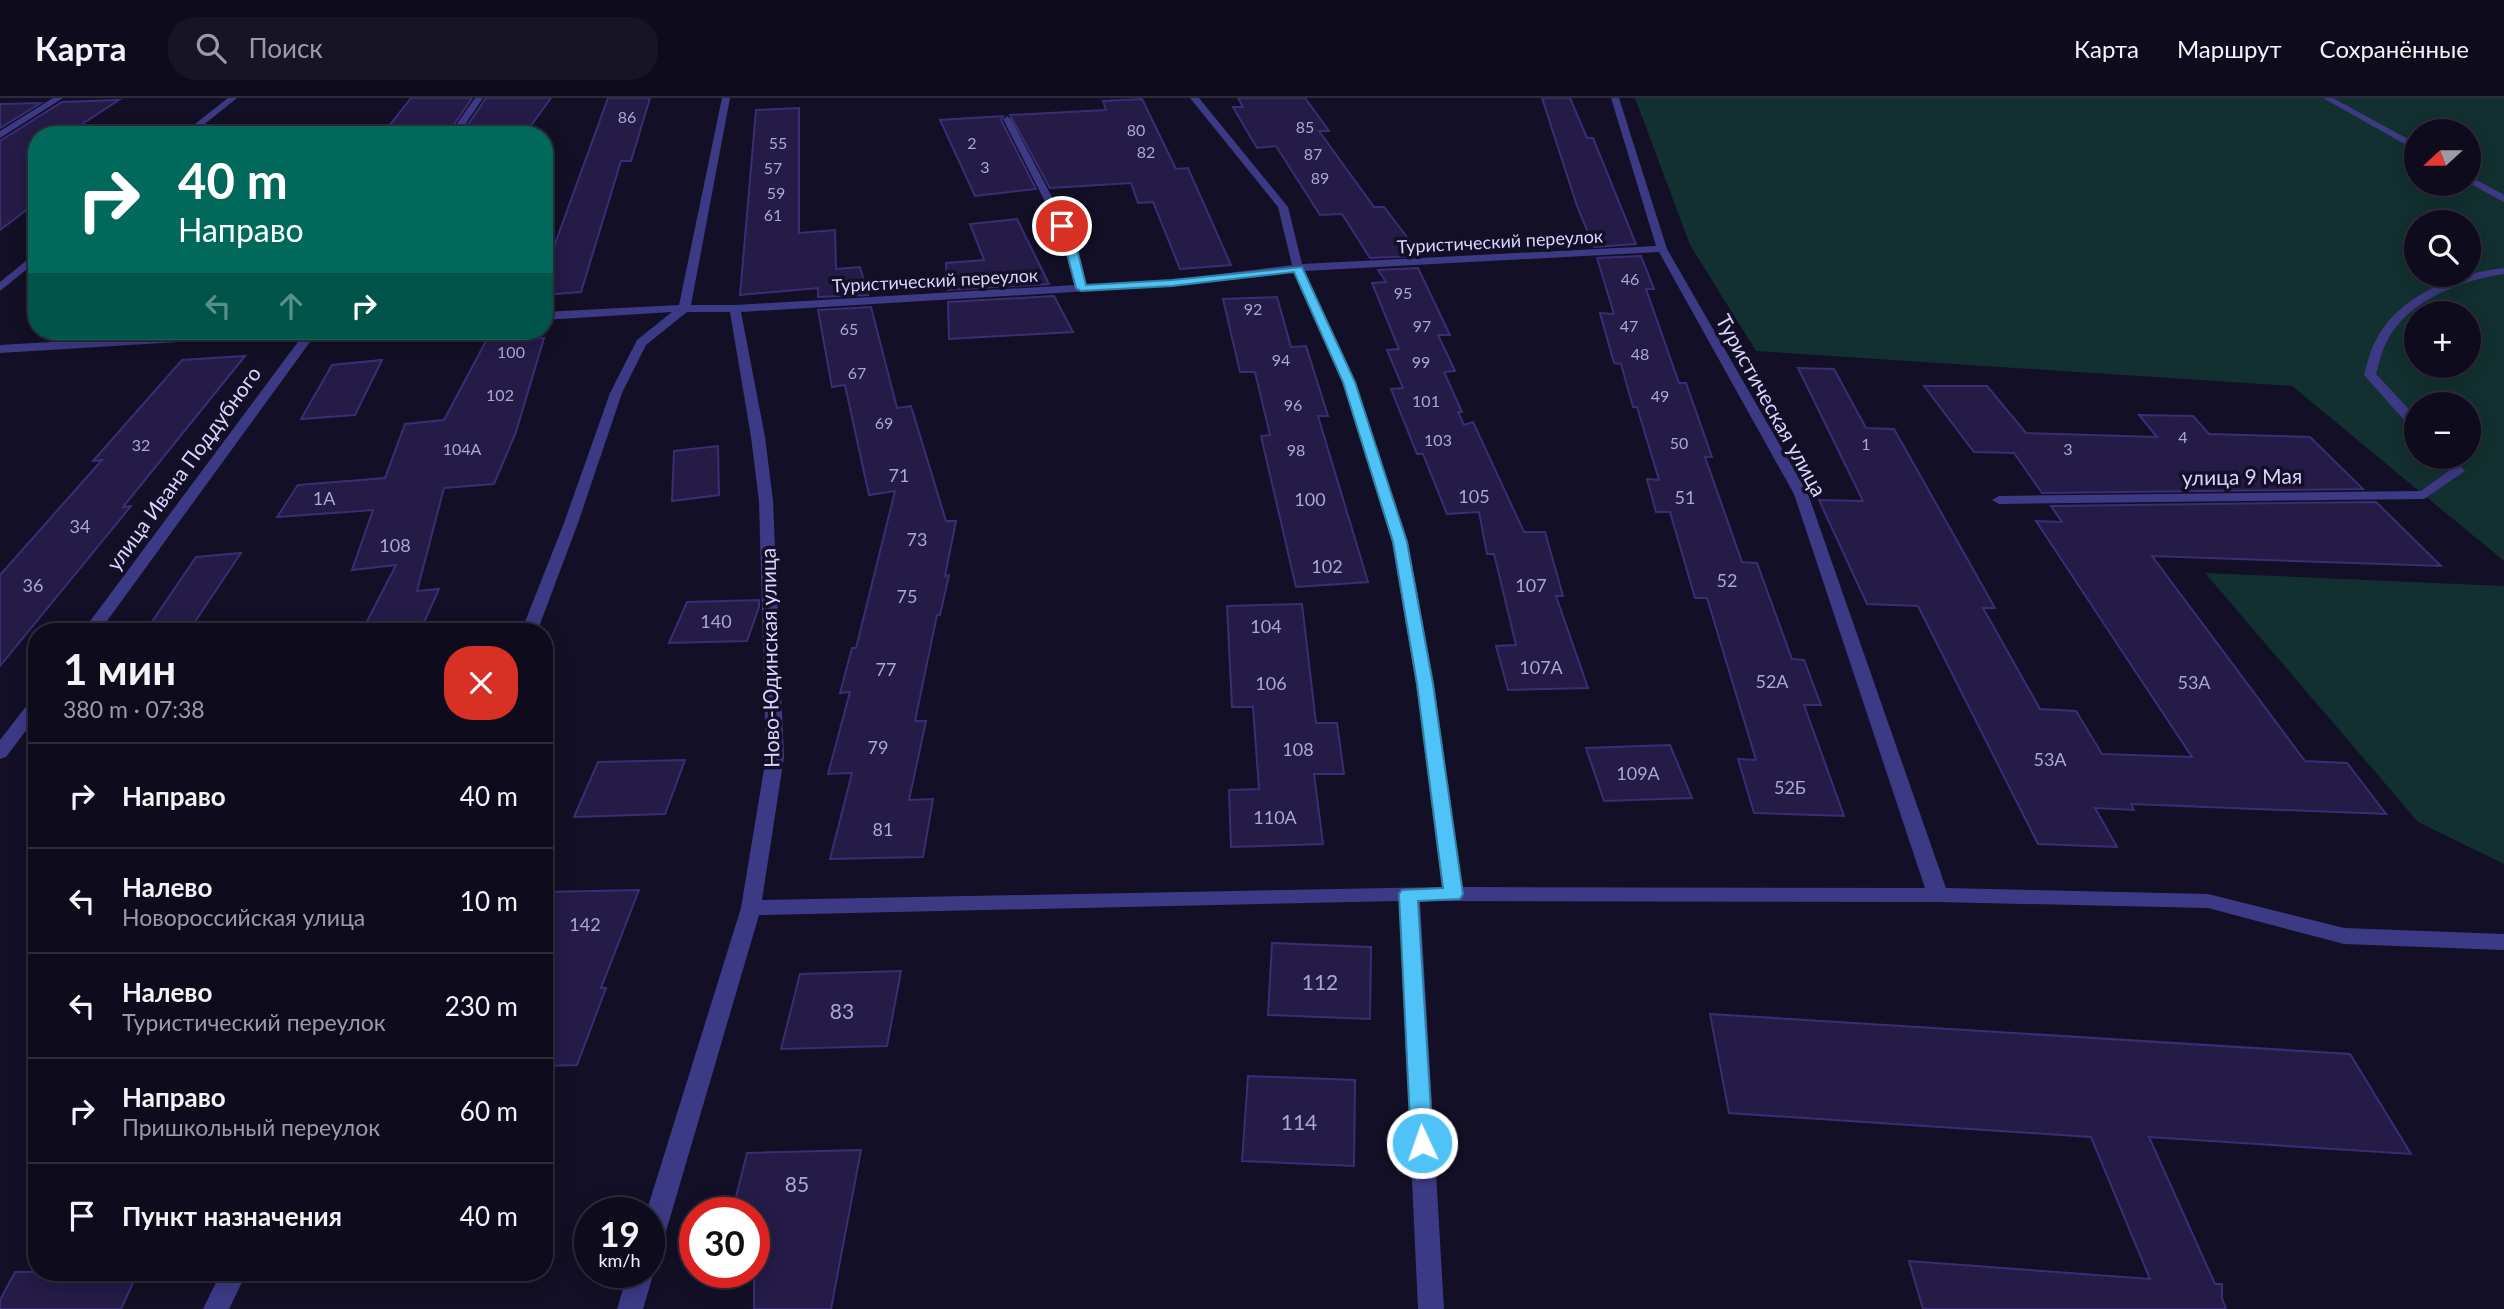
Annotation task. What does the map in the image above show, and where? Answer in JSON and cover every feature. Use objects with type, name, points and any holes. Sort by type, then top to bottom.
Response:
[{"type":"street","points":[[0,135],[59,98]]},
{"type":"street","points":[[197,126],[233,98]]},
{"type":"street","points":[[459,126],[479,98]]},
{"type":"street","points":[[532,623],[571,523],[616,393],[641,343],[684,308],[726,98]]},
{"type":"street","points":[[1195,98],[1283,207],[1298,269],[1349,382],[1400,542],[1425,684],[1453,894]]},
{"type":"street","name":"Туристическая улица","points":[[1615,98],[1662,249],[1801,494],[1938,895]]},
{"type":"street","points":[[2327,98],[2404,141]]},
{"type":"street","points":[[1007,119],[1070,241],[1081,288]]},
{"type":"street","points":[[2482,186],[2504,199]]},
{"type":"street","name":"Туристический переулок","points":[[553,315],[684,308],[735,309],[1172,283],[1324,265],[1374,265],[1662,249]]},
{"type":"street","points":[[0,288],[28,263]]},
{"type":"street","points":[[2404,412],[2370,375],[2381,341],[2410,307],[2454,283],[2504,271]]},
{"type":"street","name":"Ново-Юдинская улица","points":[[664,1197],[751,908],[775,757],[765,502],[758,437],[735,309]]},
{"type":"street","points":[[0,349],[146,340]]},
{"type":"street","name":"улица Ивана Поддубного","points":[[97,623],[305,340]]},
{"type":"street","name":"улица 9 Мая","points":[[1999,500],[2424,495],[2458,471],[2456,469]]},
{"type":"street","points":[[0,753],[28,716]]},
{"type":"street","points":[[751,908],[1409,894],[1938,895],[2208,901],[2344,936],[2504,942]]},
{"type":"street","points":[[1409,894],[1431,1309]]},
{"type":"street","points":[[216,1309],[230,1281]]},
{"type":"street","points":[[630,1309],[636,1288]]},
{"type":"green space","points":[[1635,98],[2504,98],[2504,561],[2292,386],[1756,351],[1690,245]]},
{"type":"green space","points":[[2205,573],[2504,586],[2504,864],[2418,822]]},
{"type":"building","points":[[411,98],[472,98],[453,126],[389,126]]},
{"type":"building","points":[[486,98],[551,98],[531,126],[467,126]]},
{"type":"building","points":[[608,98],[650,98],[631,161],[621,161],[581,292],[553,294],[553,249]]},
{"type":"building","points":[[1238,98],[1305,98],[1329,131],[1319,131],[1374,207],[1384,207],[1416,249],[1410,250],[1413,256],[1370,258],[1342,214],[1320,215],[1276,146],[1257,148],[1233,107],[1243,107]]},
{"type":"building","points":[[1542,98],[1570,98],[1587,138],[1593,138],[1636,244],[1594,247],[1577,206]]},
{"type":"building","points":[[1142,99],[1176,169],[1188,168],[1231,265],[1180,269],[1153,202],[1138,203],[1131,183],[1050,188],[1010,115],[1106,110],[1103,101]]},
{"type":"building","points":[[119,100],[79,126],[28,126],[28,209],[0,230],[0,141],[62,102]]},
{"type":"building","points":[[41,103],[0,128],[0,104]]},
{"type":"building","points":[[799,108],[799,233],[835,230],[836,269],[860,267],[868,295],[818,297],[818,288],[740,295],[756,110]]},
{"type":"building","points":[[1003,116],[1001,120],[1036,189],[975,196],[940,120]]},
{"type":"building","points":[[1017,219],[1049,284],[947,290],[946,263],[984,260],[970,224]]},
{"type":"building","points":[[1641,256],[1654,289],[1646,289],[1679,383],[1686,383],[1712,457],[1705,457],[1742,562],[1757,563],[1792,659],[1804,660],[1821,705],[1804,705],[1844,816],[1754,813],[1738,759],[1756,760],[1707,598],[1695,598],[1670,512],[1656,512],[1647,479],[1659,480],[1637,407],[1633,407],[1621,364],[1614,363],[1600,313],[1614,314],[1597,258]]},
{"type":"building","points":[[1418,268],[1450,335],[1438,335],[1455,371],[1444,372],[1462,412],[1458,412],[1464,425],[1473,422],[1524,532],[1545,532],[1563,596],[1556,596],[1588,688],[1508,690],[1496,646],[1516,645],[1494,554],[1487,554],[1479,512],[1447,514],[1423,454],[1417,454],[1391,389],[1403,388],[1387,350],[1399,349],[1372,283],[1386,282],[1378,270]]},
{"type":"building","points":[[1054,296],[1073,332],[949,339],[948,302]]},
{"type":"building","points":[[1277,297],[1291,347],[1306,346],[1328,416],[1318,416],[1368,582],[1296,587],[1261,436],[1270,435],[1255,372],[1240,372],[1223,299]]},
{"type":"building","points":[[871,307],[897,408],[911,406],[946,521],[956,521],[945,576],[949,575],[940,615],[937,615],[915,721],[926,721],[909,800],[933,799],[923,857],[830,859],[852,773],[828,774],[850,692],[840,693],[852,648],[856,648],[895,491],[869,495],[845,385],[832,387],[818,310]]},
{"type":"building","points":[[543,340],[516,432],[494,484],[444,488],[417,591],[439,589],[424,623],[366,623],[396,565],[352,570],[373,510],[277,517],[298,485],[385,478],[405,424],[444,420],[486,341]]},
{"type":"building","points":[[245,356],[123,507],[131,506],[35,623],[28,623],[28,632],[0,666],[0,575],[102,460],[93,461],[182,360]]},
{"type":"building","points":[[382,360],[355,415],[301,419],[332,365]]},
{"type":"building","points":[[1798,368],[1834,369],[1866,428],[1894,429],[1995,608],[1983,608],[2040,709],[2076,711],[2102,754],[2192,757],[2036,521],[2062,522],[2051,506],[2376,502],[2441,566],[2152,556],[2305,761],[2347,763],[2386,814],[2131,804],[2134,810],[2095,808],[2117,847],[2038,844],[1918,606],[1867,604],[1819,500],[1863,501]]},
{"type":"building","points":[[1924,386],[1987,386],[2026,433],[2157,437],[2139,415],[2193,416],[2209,434],[2310,437],[2363,489],[2042,493],[2014,453],[1974,452]]},
{"type":"building","points":[[718,446],[719,495],[672,501],[674,451]]},
{"type":"building","points":[[241,553],[194,623],[151,623],[196,557]]},
{"type":"building","points":[[759,600],[747,641],[669,643],[687,602]]},
{"type":"building","points":[[1302,604],[1316,723],[1337,723],[1344,774],[1314,774],[1323,844],[1231,847],[1229,790],[1259,789],[1253,707],[1232,707],[1227,606]]},
{"type":"building","points":[[1670,745],[1692,798],[1604,801],[1586,748]]},
{"type":"building","points":[[685,760],[665,814],[574,817],[598,762]]},
{"type":"building","points":[[639,890],[601,988],[606,988],[577,1065],[553,1066],[553,892]]},
{"type":"building","points":[[1272,943],[1371,947],[1370,1019],[1268,1015]]},
{"type":"building","points":[[901,971],[887,1046],[781,1049],[800,974]]},
{"type":"building","points":[[1710,1014],[2350,1054],[2411,1154],[2149,1137],[2215,1284],[2222,1284],[2222,1298],[2226,1309],[1923,1309],[1909,1261],[2150,1279],[2091,1137],[1729,1113]]},
{"type":"building","points":[[1248,1076],[1355,1080],[1354,1166],[1242,1161]]},
{"type":"building","points":[[861,1150],[831,1309],[754,1309],[754,1288],[770,1288],[770,1197],[736,1197],[747,1153]]},
{"type":"building","points":[[15,1272],[28,1272],[28,1281],[134,1281],[121,1309],[0,1309],[0,1300]]},
{"type":"route","points":[[1062,226],[1070,241],[1081,288],[1172,283],[1298,269],[1349,382],[1400,542],[1425,684],[1453,894],[1409,894],[1422,1143]]}]
